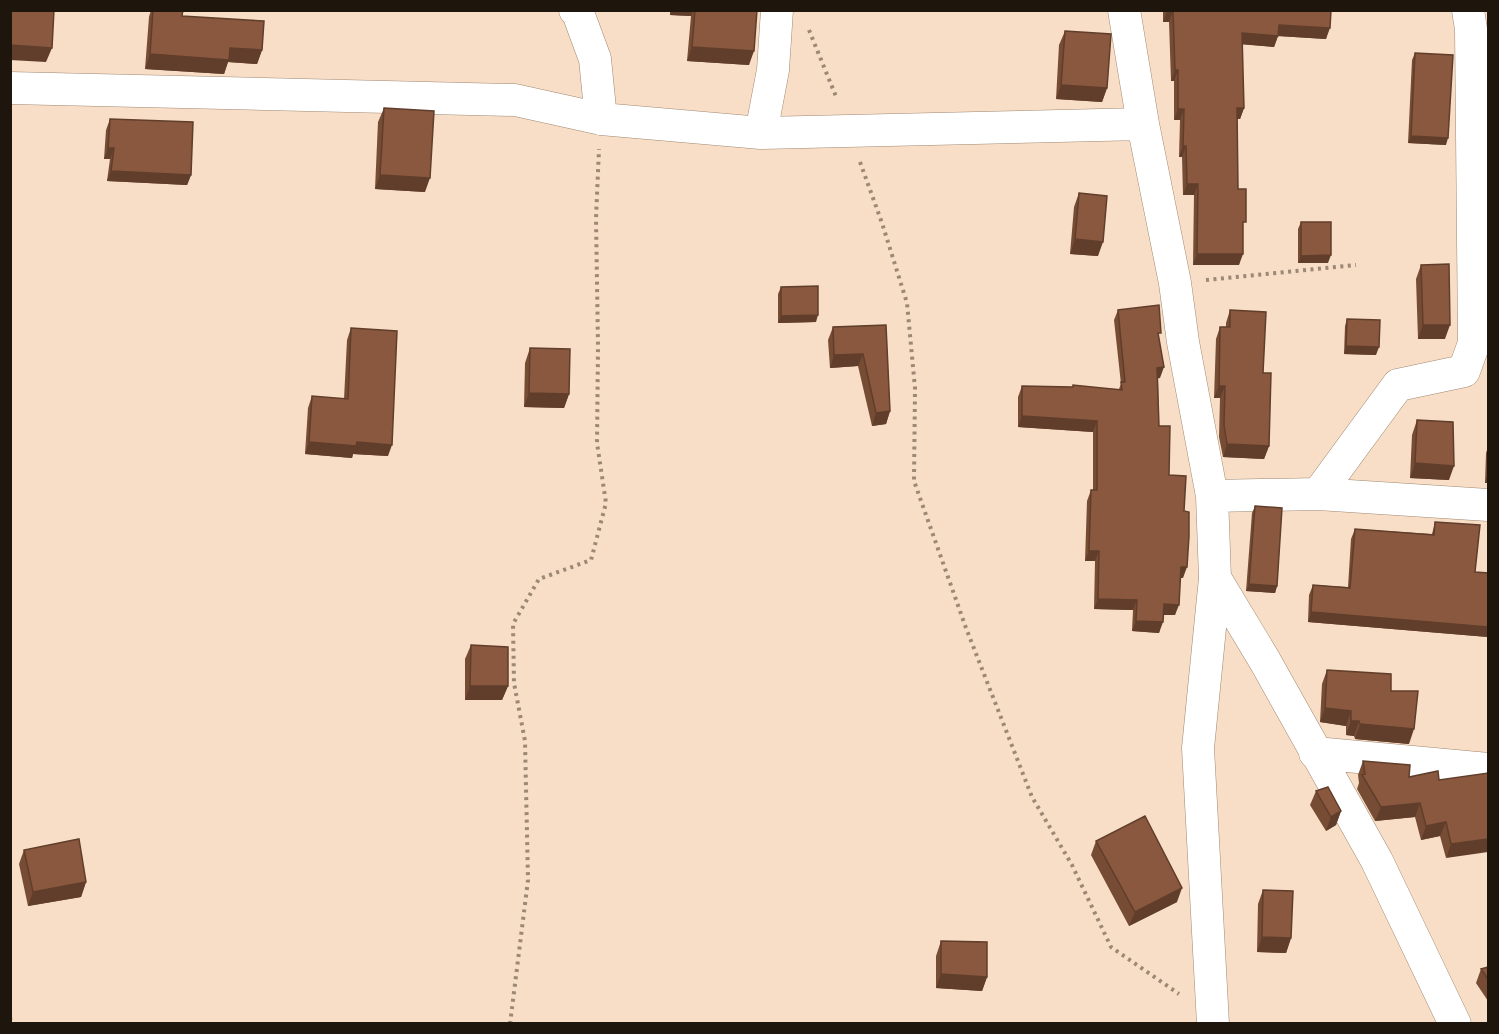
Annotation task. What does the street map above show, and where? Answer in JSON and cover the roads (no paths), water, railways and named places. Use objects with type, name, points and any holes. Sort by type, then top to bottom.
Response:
[{"type":"street","points":[[574,10],[578,13],[595,59],[601,119]]},
{"type":"street","points":[[1124,10],[1212,496],[1215,578],[1198,748],[1213,1020]]},
{"type":"street","points":[[1318,494],[1398,385],[1464,371],[1474,344],[1471,29],[1468,10]]},
{"type":"street","points":[[761,133],[772,70],[791,15]]},
{"type":"street","points":[[10,88],[515,100],[601,119],[761,133],[1143,124]]},
{"type":"street","points":[[1212,496],[1318,494],[1488,505]]},
{"type":"street","points":[[1215,578],[1265,661],[1377,861],[1455,1023]]},
{"type":"street","points":[[1315,753],[1488,769]]}]
